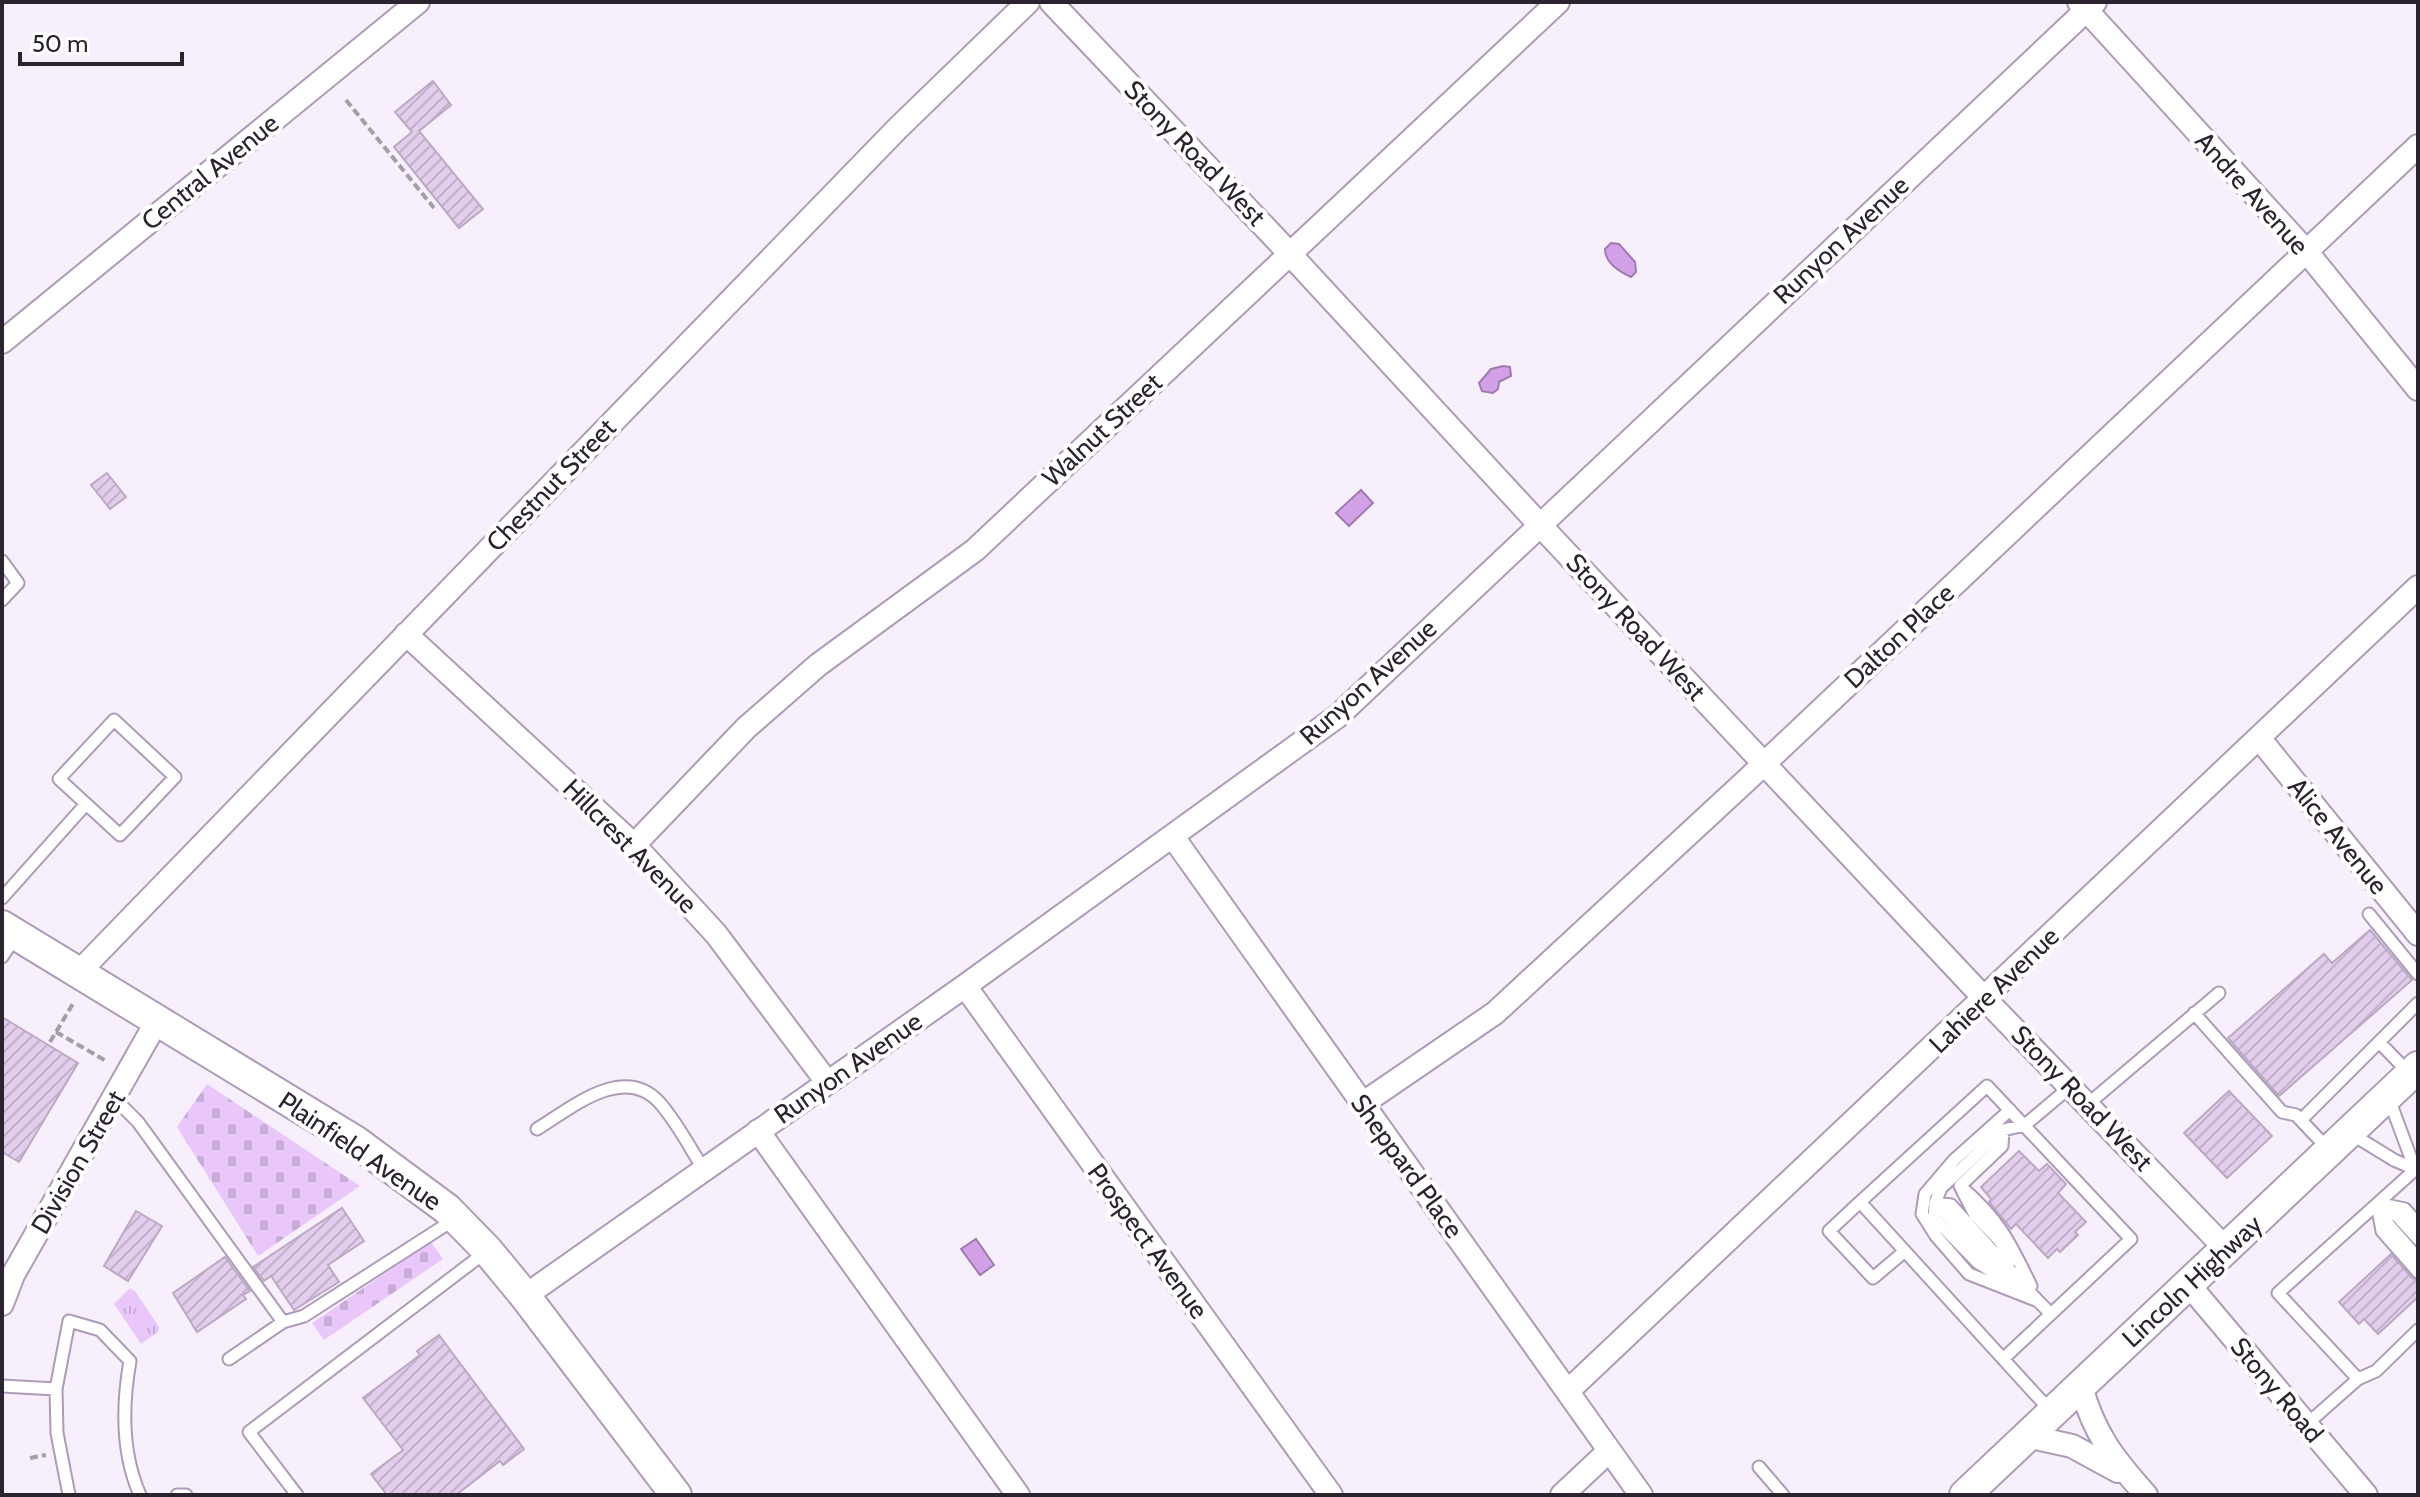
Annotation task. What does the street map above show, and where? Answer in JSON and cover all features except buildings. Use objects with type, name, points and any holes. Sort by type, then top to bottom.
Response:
[{"type":"main road","name":"Plainfield Avenue","points":[[7,939],[76,988],[157,1021],[355,1141],[456,1218],[525,1296],[676,1495]]},
{"type":"main road","name":"Lincoln Highway","points":[[1965,1495],[2414,1071]]},
{"type":"street","name":"Central Avenue","points":[[2,342],[418,2]]},
{"type":"street","name":"Chestnut Street","points":[[76,988],[406,634],[898,128],[1028,2]]},
{"type":"street","name":"Stony Road West","points":[[1051,2],[1985,999],[2226,1249]]},
{"type":"street","name":"Walnut Street","points":[[634,845],[746,728],[818,665],[975,550],[1558,2]]},
{"type":"street","name":"Andre Avenue","points":[[2087,5],[2306,251],[2418,389]]},
{"type":"street","name":"Runyon Avenue","points":[[525,1296],[965,986],[1338,716],[2087,5]]},
{"type":"street","name":"Dalton Place","points":[[1362,1104],[1495,1013],[2418,146]]},
{"type":"street","name":"Lahiere Avenue","points":[[1568,1391],[2418,587]]},
{"type":"street","name":"Hillcrest Avenue","points":[[406,634],[634,845],[716,934],[827,1082]]},
{"type":"street","name":"Alice Avenue","points":[[2259,738],[2418,934]]},
{"type":"street","name":"Sheppard Place","points":[[1173,837],[1641,1495]]},
{"type":"street","name":"Prospect Avenue","points":[[965,986],[1331,1495]]},
{"type":"street","name":"Division Street","points":[[2,1304],[13,1275],[157,1021]]},
{"type":"street","points":[[758,1131],[1018,1495]]},
{"type":"street","name":"Stony Road","points":[[2189,1285],[2366,1495]]},
{"type":"street","points":[[2081,1387],[2090,1419],[2101,1441],[2139,1488]]},
{"type":"street","points":[[2027,1436],[2072,1446],[2139,1488]]},
{"type":"street","points":[[1562,1495],[1609,1451]]},
{"type":"lane","points":[[2,561],[18,583],[2,600]]},
{"type":"lane","points":[[114,720],[175,777],[120,835],[86,804],[59,779],[114,720]]},
{"type":"lane","points":[[2,898],[86,804]]},
{"type":"lane","points":[[2369,914],[2418,974]]},
{"type":"lane","points":[[2088,1104],[2219,993]]},
{"type":"lane","points":[[2301,1120],[2416,1009]]},
{"type":"lane","points":[[2194,1013],[2282,1112],[2296,1115],[2340,1142],[2417,1169]]},
{"type":"lane","points":[[2379,1042],[2414,1071]]},
{"type":"lane","points":[[1905,1251],[1873,1278],[1829,1231],[1987,1086],[2131,1239],[2003,1359]]},
{"type":"lane","points":[[2051,1314],[1984,1254],[1935,1203],[1941,1188],[2003,1130],[2025,1125],[2071,1086]]},
{"type":"lane","points":[[537,1129],[599,1092],[616,1087],[633,1087],[656,1099],[704,1170]]},
{"type":"lane","points":[[2388,1096],[2417,1169]]},
{"type":"lane","points":[[114,1098],[138,1122],[283,1322]]},
{"type":"lane","points":[[2010,1110],[1954,1160],[1925,1194],[1922,1214],[1936,1236],[1969,1274],[2038,1301]]},
{"type":"lane","points":[[2003,1130],[2002,1146],[1960,1186],[1984,1206],[2006,1234],[2038,1301]]},
{"type":"lane","points":[[2358,1379],[2278,1293],[2417,1169]]},
{"type":"lane","points":[[1860,1202],[2052,1413]]},
{"type":"lane","points":[[2377,1204],[2405,1209],[2418,1224]]},
{"type":"lane","points":[[2377,1204],[2398,1217],[2418,1239]]},
{"type":"lane","points":[[2377,1204],[2388,1224],[2418,1258]]},
{"type":"lane","points":[[2377,1204],[2382,1231],[2418,1272]]},
{"type":"lane","points":[[229,1359],[283,1322],[304,1316],[456,1218]]},
{"type":"lane","points":[[297,1495],[249,1432],[487,1250]]},
{"type":"lane","points":[[69,1495],[57,1433],[56,1389],[69,1321],[100,1330],[130,1361],[123,1413],[126,1449],[140,1495]]},
{"type":"lane","points":[[2307,1424],[2358,1379],[2376,1371],[2418,1330]]},
{"type":"lane","points":[[2,1386],[56,1389]]},
{"type":"lane","points":[[1759,1467],[1782,1495]]},
{"type":"lane","points":[[177,1495],[186,1495]]},
{"type":"path","points":[[346,100],[434,208]]},
{"type":"path","points":[[50,1042],[76,988]]},
{"type":"path","points":[[56,1032],[106,1061]]},
{"type":"green space","points":[[207,1084],[360,1186],[258,1256],[177,1127]]},
{"type":"green space","points":[[431,1242],[443,1259],[324,1340],[312,1323]]},
{"type":"green space","points":[[130,1288],[159,1327],[158,1332],[141,1344],[114,1304]]},
{"type":"shaded area","points":[[1611,243],[1619,244],[1635,262],[1636,272],[1631,277],[1610,263],[1605,249]]},
{"type":"shaded area","points":[[1510,367],[1511,376],[1499,382],[1498,389],[1493,393],[1482,391],[1479,383],[1491,369]]},
{"type":"shaded area","points":[[1361,490],[1373,503],[1349,526],[1336,513]]},
{"type":"shaded area","points":[[976,1239],[994,1265],[980,1275],[961,1249]]}]
